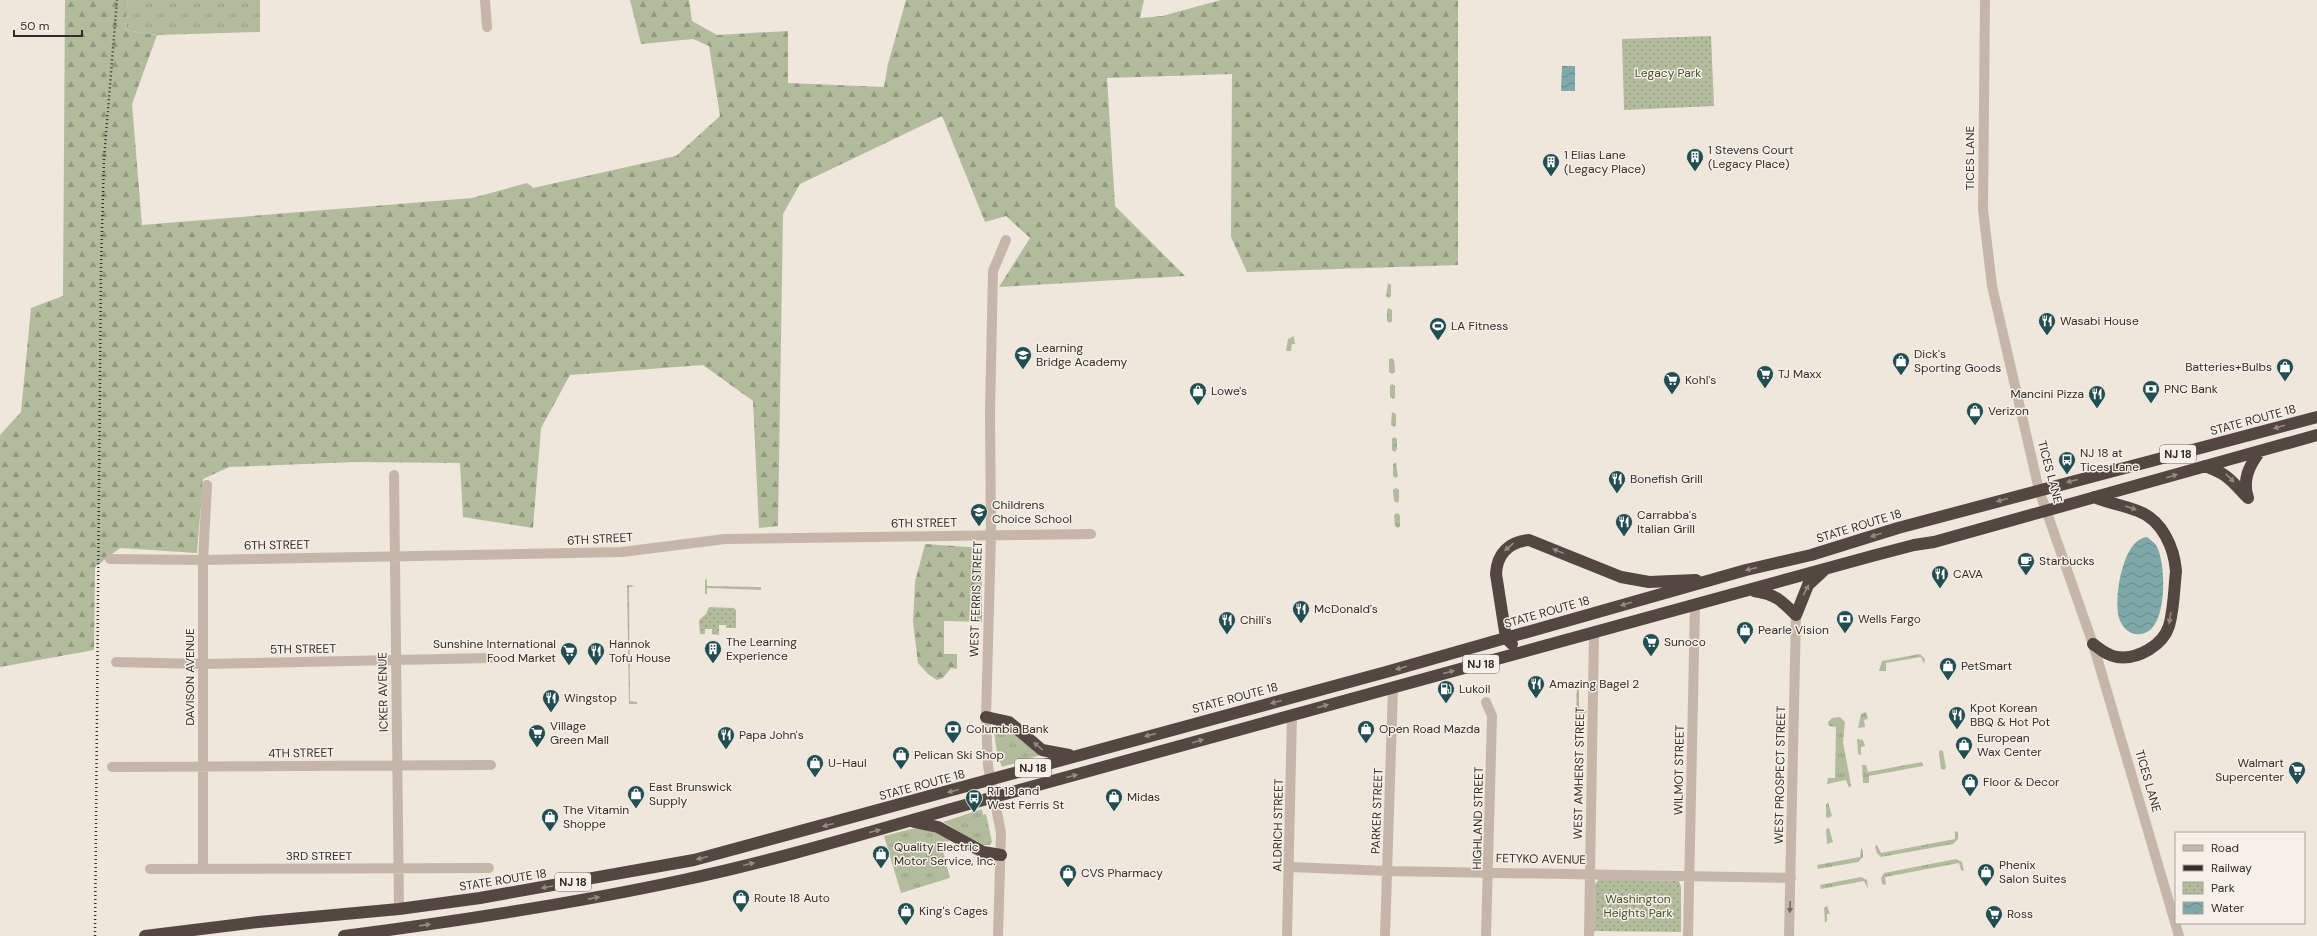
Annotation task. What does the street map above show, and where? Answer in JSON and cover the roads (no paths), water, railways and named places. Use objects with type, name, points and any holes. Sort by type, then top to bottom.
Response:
[{"type":"highway","name":"STATE ROUTE 18","points":[[145,936],[258,922],[399,909],[480,898],[694,860],[991,780],[1717,579],[1811,555],[1898,528],[2317,417]]},
{"type":"highway","name":"NJ 18","points":[[344,936],[400,932],[582,900],[684,880],[913,821],[994,797],[1393,687],[1824,569],[1914,545],[1934,542],[2317,435]]},
{"type":"highway","points":[[2205,466],[2223,472],[2232,479],[2248,498],[2245,481],[2248,470],[2260,452]]},
{"type":"highway","points":[[2093,644],[2112,656],[2126,657],[2141,653],[2160,642],[2168,627],[2176,571],[2168,538],[2151,519],[2140,511],[2110,504],[2094,497]]},
{"type":"highway","points":[[1520,653],[1506,638],[1496,574],[1496,565],[1504,550],[1516,541],[1529,540],[1621,577],[1642,581],[1717,579]]},
{"type":"highway","points":[[1751,590],[1770,594],[1784,603],[1796,615],[1808,585],[1824,569]]},
{"type":"highway","points":[[986,717],[1009,722],[1042,750],[1061,755],[1075,756]]},
{"type":"highway","points":[[913,821],[938,827],[983,852],[1001,854]]},
{"type":"street","points":[[485,0],[487,27]]},
{"type":"street","name":"TICES LANE","points":[[1985,0],[1983,139],[1984,232],[1992,286],[2039,490],[2093,644],[2175,922]]},
{"type":"street","name":"WEST FERRIS STREET","points":[[998,936],[1001,833],[991,780],[986,717],[993,271],[1006,240]]},
{"type":"street","name":"ICKER AVENUE","points":[[394,475],[399,909]]},
{"type":"street","name":"DAVISON AVENUE","points":[[203,869],[203,560],[207,486]]},
{"type":"street","name":"6TH STREET","points":[[110,559],[203,560],[622,552],[725,539],[1091,534]]},
{"type":"street","name":"WILMOT STREET","points":[[1688,936],[1695,605]]},
{"type":"street","name":"WEST PROSPECT STREET","points":[[1789,936],[1796,615]]},
{"type":"street","name":"WEST AMHERST STREET","points":[[1589,936],[1594,633]]},
{"type":"street","name":"5TH STREET","points":[[116,662],[203,664],[490,658]]},
{"type":"street","name":"PARKER STREET","points":[[1385,936],[1393,687]]},
{"type":"street","name":"HIGHLAND STREET","points":[[1486,702],[1492,716],[1490,871],[1486,936]]},
{"type":"street","name":"ALDRICH STREET","points":[[1287,936],[1290,867],[1292,715]]},
{"type":"street","name":"4TH STREET","points":[[112,767],[397,764],[491,765]]},
{"type":"street","name":"FETYKO AVENUE","points":[[1290,867],[1388,871],[1490,871],[1690,877],[1791,878]]},
{"type":"street","name":"3RD STREET","points":[[150,869],[489,868]]},
{"type":"street","name":"TICES LANE","points":[[2175,924],[2179,936]]},
{"type":"water","points":[[1562,66],[1575,66],[1575,91],[1561,91]]},
{"type":"water","points":[[2147,537],[2156,545],[2162,563],[2162,601],[2160,613],[2156,623],[2150,630],[2144,633],[2134,634],[2125,628],[2119,619],[2117,604],[2118,593],[2122,569],[2126,557],[2132,547],[2139,540]]},
{"type":"railway","points":[[95,936],[101,266],[104,159],[117,0]]},
{"type":"place","name":"1 Stevens Court (Legacy Place)","points":[[1695,172]]},
{"type":"place","name":"1 Elias Lane (Legacy Place)","points":[[1551,177]]},
{"type":"place","name":"Wasabi House","points":[[2047,336]]},
{"type":"place","name":"LA Fitness","points":[[1438,341]]},
{"type":"place","name":"Learning Bridge Academy","points":[[1023,370]]},
{"type":"place","name":"Dick's Sporting Goods","points":[[1901,376]]},
{"type":"place","name":"Batteries+Bulbs","points":[[2285,382]]},
{"type":"place","name":"TJ Maxx","points":[[1765,389]]},
{"type":"place","name":"Kohl's","points":[[1672,395]]},
{"type":"place","name":"PNC Bank","points":[[2151,404]]},
{"type":"place","name":"Lowe's","points":[[1198,406]]},
{"type":"place","name":"Mancini Pizza","points":[[2097,409]]},
{"type":"place","name":"Verizon","points":[[1975,426]]},
{"type":"place","name":"NJ 18 at Tices Lane","points":[[2067,475]]},
{"type":"place","name":"Bonefish Grill","points":[[1617,494]]},
{"type":"place","name":"Childrens Choice School","points":[[979,527]]},
{"type":"place","name":"Carrabba's Italian Grill","points":[[1624,537]]},
{"type":"place","name":"Starbucks","points":[[2026,576]]},
{"type":"place","name":"CAVA","points":[[1940,589]]},
{"type":"place","name":"McDonald's","points":[[1301,624]]},
{"type":"place","name":"Wells Fargo","points":[[1845,634]]},
{"type":"place","name":"Chili's","points":[[1227,635]]},
{"type":"place","name":"Pearle Vision","points":[[1745,645]]},
{"type":"place","name":"Sunoco","points":[[1651,657]]},
{"type":"place","name":"The Learning Experience","points":[[713,664]]},
{"type":"place","name":"Sunshine International Food Market","points":[[569,666]]},
{"type":"place","name":"Hannok Tofu House","points":[[596,666]]},
{"type":"place","name":"PetSmart","points":[[1948,681]]},
{"type":"place","name":"Amazing Bagel 2","points":[[1536,699]]},
{"type":"place","name":"Lukoil","points":[[1446,704]]},
{"type":"place","name":"Wingstop","points":[[551,713]]},
{"type":"place","name":"Kpot Korean BBQ & Hot Pot","points":[[1957,730]]},
{"type":"place","name":"Columbia Bank","points":[[953,744]]},
{"type":"place","name":"Open Road Mazda","points":[[1366,744]]},
{"type":"place","name":"Village Green Mall","points":[[537,748]]},
{"type":"place","name":"Papa John's","points":[[726,750]]},
{"type":"place","name":"European Wax Center","points":[[1964,760]]},
{"type":"place","name":"Pelican Ski Shop","points":[[901,770]]},
{"type":"place","name":"U-Haul","points":[[815,778]]},
{"type":"place","name":"Walmart Supercenter","points":[[2297,785]]},
{"type":"place","name":"Floor & Decor","points":[[1970,797]]},
{"type":"place","name":"East Brunswick Supply","points":[[636,809]]},
{"type":"place","name":"Midas","points":[[1114,812]]},
{"type":"place","name":"RT 18 and West Ferris St","points":[[974,813]]},
{"type":"place","name":"The Vitamin Shoppe","points":[[550,832]]},
{"type":"place","name":"Quality Electric Motor Service, Inc.","points":[[881,869]]},
{"type":"place","name":"Phenix Salon Suites","points":[[1986,887]]},
{"type":"place","name":"CVS Pharmacy","points":[[1068,888]]},
{"type":"place","name":"Route 18 Auto","points":[[741,913]]},
{"type":"place","name":"King's Cages","points":[[906,926]]},
{"type":"place","name":"Ross","points":[[1994,929]]},
{"type":"park label","name":"Legacy Park","points":[[1668,73]]},
{"type":"park label","name":"Washington Heights Park","points":[[1638,906]]}]
